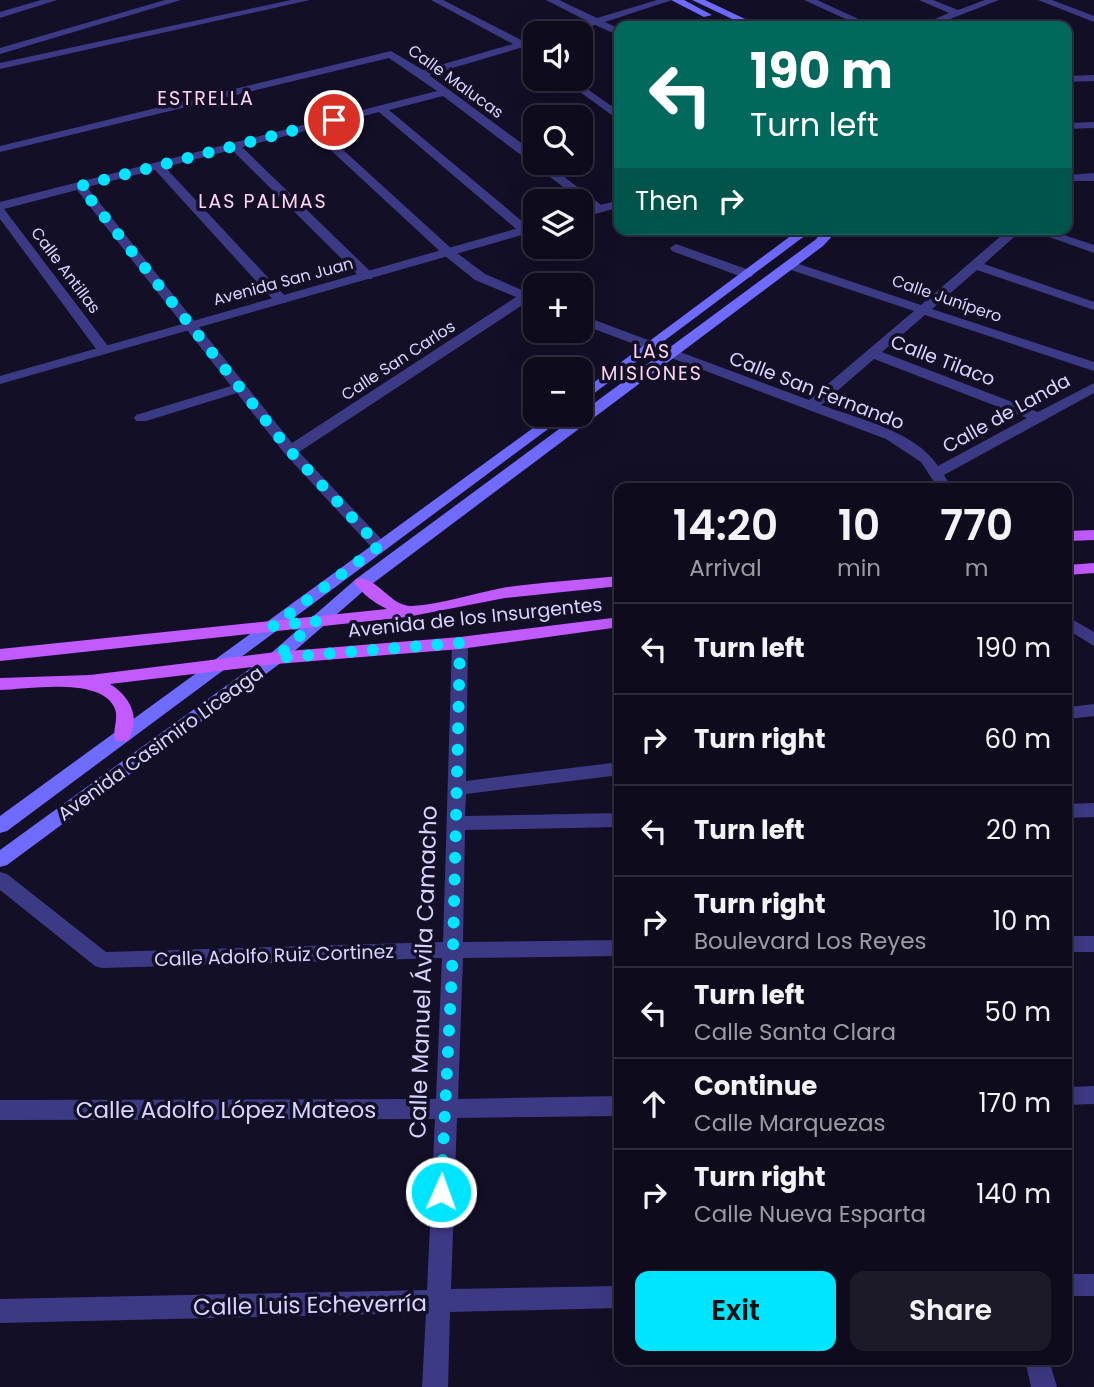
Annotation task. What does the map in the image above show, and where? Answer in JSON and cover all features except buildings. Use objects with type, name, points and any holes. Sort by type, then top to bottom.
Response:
[{"type":"main road","points":[[676,0],[722,21]]},
{"type":"main road","points":[[697,0],[744,21]]},
{"type":"main road","points":[[593,390],[800,235]]},
{"type":"main road","name":"Avenida Casimiro Liceaga","points":[[0,860],[276,658],[362,583],[827,235]]},
{"type":"main road","name":"Avenida Casimiro Liceaga","points":[[0,826],[544,427]]},
{"type":"main road","points":[[476,477],[495,486]]},
{"type":"main road","points":[[1072,536],[1094,535]]},
{"type":"main road","points":[[1072,570],[1094,568]]},
{"type":"main road","name":"Avenida de los Insurgentes","points":[[0,655],[407,612],[505,593],[614,582]]},
{"type":"main road","points":[[362,583],[380,599],[407,612]]},
{"type":"main road","name":"Avenida de los Insurgentes","points":[[0,684],[90,681],[276,658],[460,643],[614,623]]},
{"type":"main road","points":[[90,681],[122,702],[127,718],[122,737]]},
{"type":"street","points":[[0,15],[52,0]]},
{"type":"street","points":[[0,51],[176,0]]},
{"type":"street","points":[[0,66],[304,0]]},
{"type":"street","points":[[436,0],[521,44]]},
{"type":"street","points":[[551,0],[614,30]]},
{"type":"street","points":[[595,22],[667,0]]},
{"type":"street","points":[[809,0],[857,21]]},
{"type":"street","points":[[925,0],[959,14]]},
{"type":"street","points":[[938,21],[994,0]]},
{"type":"street","points":[[1044,0],[1094,19]]},
{"type":"street","points":[[421,74],[462,64],[521,44]]},
{"type":"street","name":"Calle Malucas","points":[[0,149],[390,54],[523,150]]},
{"type":"street","points":[[1072,79],[1094,78]]},
{"type":"street","points":[[583,91],[614,114]]},
{"type":"street","points":[[0,209],[445,92]]},
{"type":"street","points":[[380,108],[523,222]]},
{"type":"street","points":[[1072,126],[1094,125]]},
{"type":"street","points":[[311,126],[449,253],[480,277],[523,296]]},
{"type":"street","points":[[234,146],[368,276]]},
{"type":"street","points":[[158,166],[281,300]]},
{"type":"street","name":"Calle Malucas","points":[[555,175],[599,208]]},
{"type":"street","points":[[1072,178],[1094,177]]},
{"type":"street","points":[[80,186],[290,451],[379,546]]},
{"type":"street","points":[[593,210],[614,204]]},
{"type":"street","name":"Calle Antillas","points":[[0,209],[104,350]]},
{"type":"street","name":"Avenida San Juan","points":[[0,380],[523,230]]},
{"type":"street","points":[[811,407],[1010,235]]},
{"type":"street","points":[[1051,235],[1094,249]]},
{"type":"street","points":[[676,248],[747,274]]},
{"type":"street","name":"Calle Junípero","points":[[789,265],[1094,367]]},
{"type":"street","points":[[975,265],[1094,306]]},
{"type":"street","name":"Calle San Carlos","points":[[290,451],[523,303]]},
{"type":"street","name":"Calle San Fernando","points":[[593,324],[901,442],[926,459],[942,483]]},
{"type":"street","name":"Calle Tilaco","points":[[872,354],[1038,417]]},
{"type":"street","name":"Calle de Landa","points":[[937,473],[1094,387]]},
{"type":"street","points":[[141,418],[238,388]]},
{"type":"street","points":[[1072,625],[1094,640]]},
{"type":"street","name":"Calle Manuel Ávila Camacho","points":[[435,1387],[436,1303],[453,950],[460,643]]},
{"type":"street","points":[[1072,713],[1094,710]]},
{"type":"street","points":[[456,789],[614,769]]},
{"type":"street","points":[[1072,811],[1094,810]]},
{"type":"street","points":[[454,823],[614,820]]},
{"type":"street","name":"Calle Adolfo Ruiz Cortinez","points":[[0,879],[102,960],[614,948]]},
{"type":"street","points":[[1072,944],[1094,944]]},
{"type":"street","points":[[1072,1096],[1094,1096]]},
{"type":"street","name":"Calle Adolfo López Mateos","points":[[0,1110],[444,1110],[614,1106]]},
{"type":"street","points":[[1072,1285],[1094,1285]]},
{"type":"street","name":"Calle Luis Echeverría","points":[[0,1311],[614,1297]]},
{"type":"street","points":[[1038,1365],[1044,1387]]},
{"type":"district","name":"ESTRELLA","points":[[206,98]]},
{"type":"district","name":"LAS PALMAS","points":[[263,201]]},
{"type":"district","name":"LAS MISIONES","points":[[652,362]]},
{"type":"route","points":[[334,120],[80,186],[290,451],[379,546],[273,626],[316,621],[276,658],[460,643],[453,950],[441,1192]]}]
